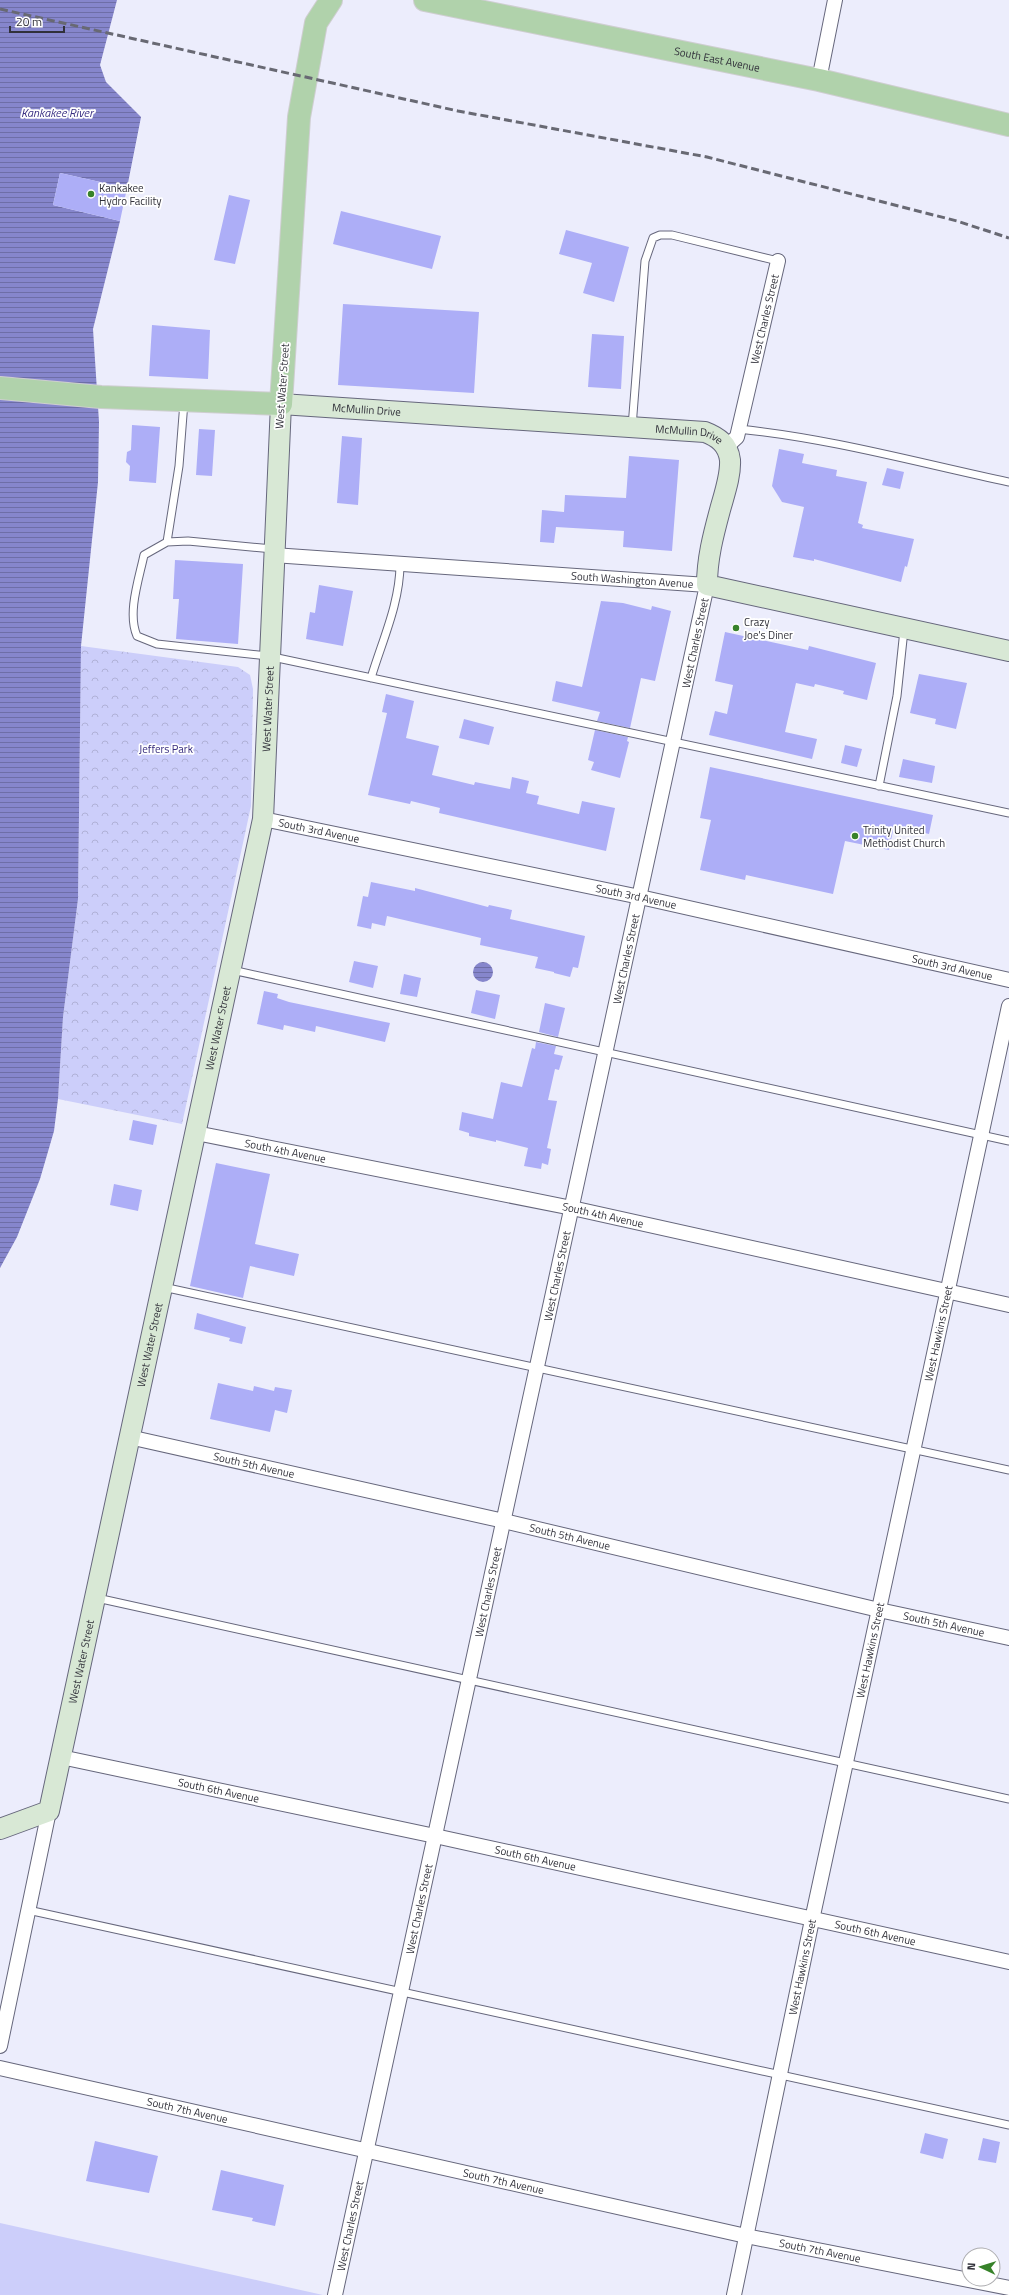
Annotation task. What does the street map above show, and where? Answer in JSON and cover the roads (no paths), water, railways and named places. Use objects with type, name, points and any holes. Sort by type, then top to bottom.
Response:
[{"type":"main road","name":"West Water Street","points":[[49,1811],[196,1133],[262,819],[273,552],[299,117],[316,22],[331,0]]},
{"type":"main road","name":"South East Avenue","points":[[434,1],[819,80],[1009,125]]},
{"type":"main road","name":"McMullin Drive","points":[[0,388],[101,397],[281,404],[705,432],[717,436],[726,447]]},
{"type":"main road","name":"West Charles Street","points":[[708,585],[707,561],[728,479],[730,460],[726,447]]},
{"type":"main road","name":"South Washington Avenue","points":[[708,585],[1009,651]]},
{"type":"main road","points":[[0,1829],[49,1811]]},
{"type":"street","points":[[819,80],[835,0]]},
{"type":"street","name":"West Charles Street","points":[[726,447],[737,437],[778,261]]},
{"type":"street","name":"South Washington Avenue","points":[[273,552],[400,564],[708,585]]},
{"type":"street","name":"West Charles Street","points":[[335,2295],[708,585]]},
{"type":"street","name":"South 3rd Avenue","points":[[262,819],[640,897],[1009,980]]},
{"type":"street","name":"West Hawkins Street","points":[[734,2295],[812,1920],[1009,1006]]},
{"type":"street","name":"South 4th Avenue","points":[[196,1133],[572,1208],[1009,1305]]},
{"type":"street","name":"South 5th Avenue","points":[[129,1437],[504,1521],[879,1610],[1009,1638]]},
{"type":"street","name":"South 6th Avenue","points":[[61,1757],[436,1836],[812,1920],[1009,1962]]},
{"type":"street","name":"West Water Street","points":[[0,2046],[49,1811]]},
{"type":"street","name":"South 7th Avenue","points":[[0,2068],[746,2236],[1009,2288]]},
{"type":"lane","points":[[632,427],[645,261],[653,238],[660,235],[672,235],[778,261]]},
{"type":"lane","points":[[167,542],[179,466],[184,400]]},
{"type":"lane","points":[[738,429],[860,448],[1009,482]]},
{"type":"lane","points":[[273,552],[188,541],[167,542],[144,555],[135,604],[133,627],[137,636],[157,644],[268,656],[1009,813]]},
{"type":"lane","points":[[371,678],[396,599],[400,580],[400,564]]},
{"type":"lane","points":[[879,786],[897,696],[904,628]]},
{"type":"lane","points":[[230,970],[1009,1141]]},
{"type":"lane","points":[[163,1286],[1009,1470]]},
{"type":"lane","points":[[95,1598],[1009,1799]]},
{"type":"lane","points":[[28,1910],[1009,2125]]},
{"type":"water","name":"Kankakee River","points":[[0,0],[117,0],[100,65],[106,82],[141,117],[127,188],[60,173],[53,205],[120,221],[93,329],[99,422],[98,482],[81,646],[78,899],[63,1017],[58,1099],[54,1131],[40,1179],[17,1237],[0,1268]]},
{"type":"water","points":[[483,962],[490,965],[493,972],[490,979],[483,982],[476,979],[473,972],[476,965]]},
{"type":"railway","points":[[0,9],[458,111],[707,157],[957,221],[1009,238]]},
{"type":"place","name":"Kankakee Hydro Facility","points":[[91,194]]},
{"type":"place","name":"Crazy Joe's Diner","points":[[736,628]]},
{"type":"place","name":"Trinity United Methodist Church","points":[[855,836]]},
{"type":"park label","name":"Jeffers Park","points":[[166,749]]}]
